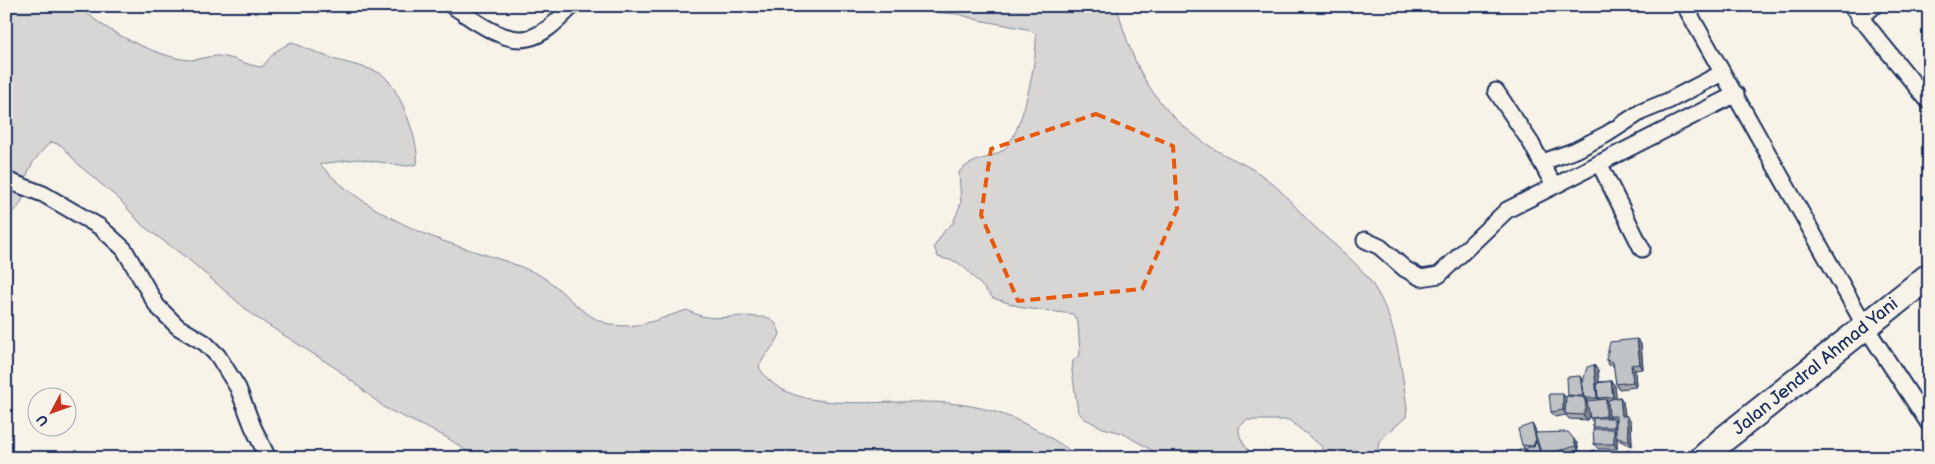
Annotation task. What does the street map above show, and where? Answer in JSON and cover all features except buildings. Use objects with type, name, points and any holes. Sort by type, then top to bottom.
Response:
[{"type":"main road","name":"Jalan Jendral Ahmad Yani","points":[[1704,458],[1724,439],[1929,276]]},
{"type":"street","points":[[452,6],[501,36],[516,39],[538,37],[553,26],[572,6]]},
{"type":"street","points":[[1685,6],[1865,326],[1929,424]]},
{"type":"street","points":[[1874,6],[1855,12],[1929,102]]},
{"type":"street","points":[[1543,162],[1576,150],[1606,134],[1640,112],[1691,90],[1722,73]]},
{"type":"street","points":[[1496,91],[1543,162],[1554,186]]},
{"type":"street","points":[[1365,240],[1380,247],[1405,269],[1421,278],[1439,275],[1506,210],[1736,94]]},
{"type":"street","points":[[1599,163],[1642,249]]},
{"type":"street","points":[[6,180],[43,194],[100,227],[124,249],[157,306],[178,327],[205,343],[218,356],[238,388],[253,427],[268,458]]},
{"type":"highlighted area","points":[[1096,114],[1173,146],[1177,209],[1142,289],[1018,301],[981,215],[991,149]]},
{"type":"shaded area","points":[[6,6],[81,6],[89,15],[115,33],[148,49],[178,58],[190,60],[223,56],[262,67],[275,52],[291,42],[330,58],[380,73],[390,83],[408,117],[415,143],[417,164],[407,166],[358,159],[320,164],[332,177],[363,201],[399,222],[435,238],[531,271],[549,281],[588,314],[606,323],[626,326],[636,325],[687,310],[714,318],[747,316],[769,318],[775,323],[780,334],[759,367],[771,382],[788,392],[809,399],[831,402],[933,402],[976,407],[1005,415],[1031,427],[1081,458],[477,458],[446,437],[385,408],[337,369],[254,316],[188,259],[142,225],[120,200],[81,167],[61,145],[51,142],[38,155],[29,170],[22,200],[15,210],[9,214],[6,213]]},
{"type":"shaded area","points":[[897,6],[1117,6],[1131,51],[1150,88],[1162,105],[1194,135],[1214,149],[1255,170],[1276,186],[1310,222],[1354,262],[1373,285],[1388,314],[1393,329],[1407,408],[1406,417],[1379,441],[1377,458],[1330,458],[1320,445],[1289,420],[1247,420],[1239,427],[1239,432],[1244,444],[1255,458],[1165,458],[1122,433],[1103,428],[1085,419],[1078,412],[1072,371],[1073,361],[1080,354],[1078,323],[1073,314],[1024,308],[993,298],[957,262],[938,257],[934,247],[945,230],[953,223],[961,203],[959,172],[975,161],[992,156],[1003,150],[1010,142],[1016,130],[1031,77],[1036,34],[1027,29],[978,20],[958,14],[904,10]]}]
